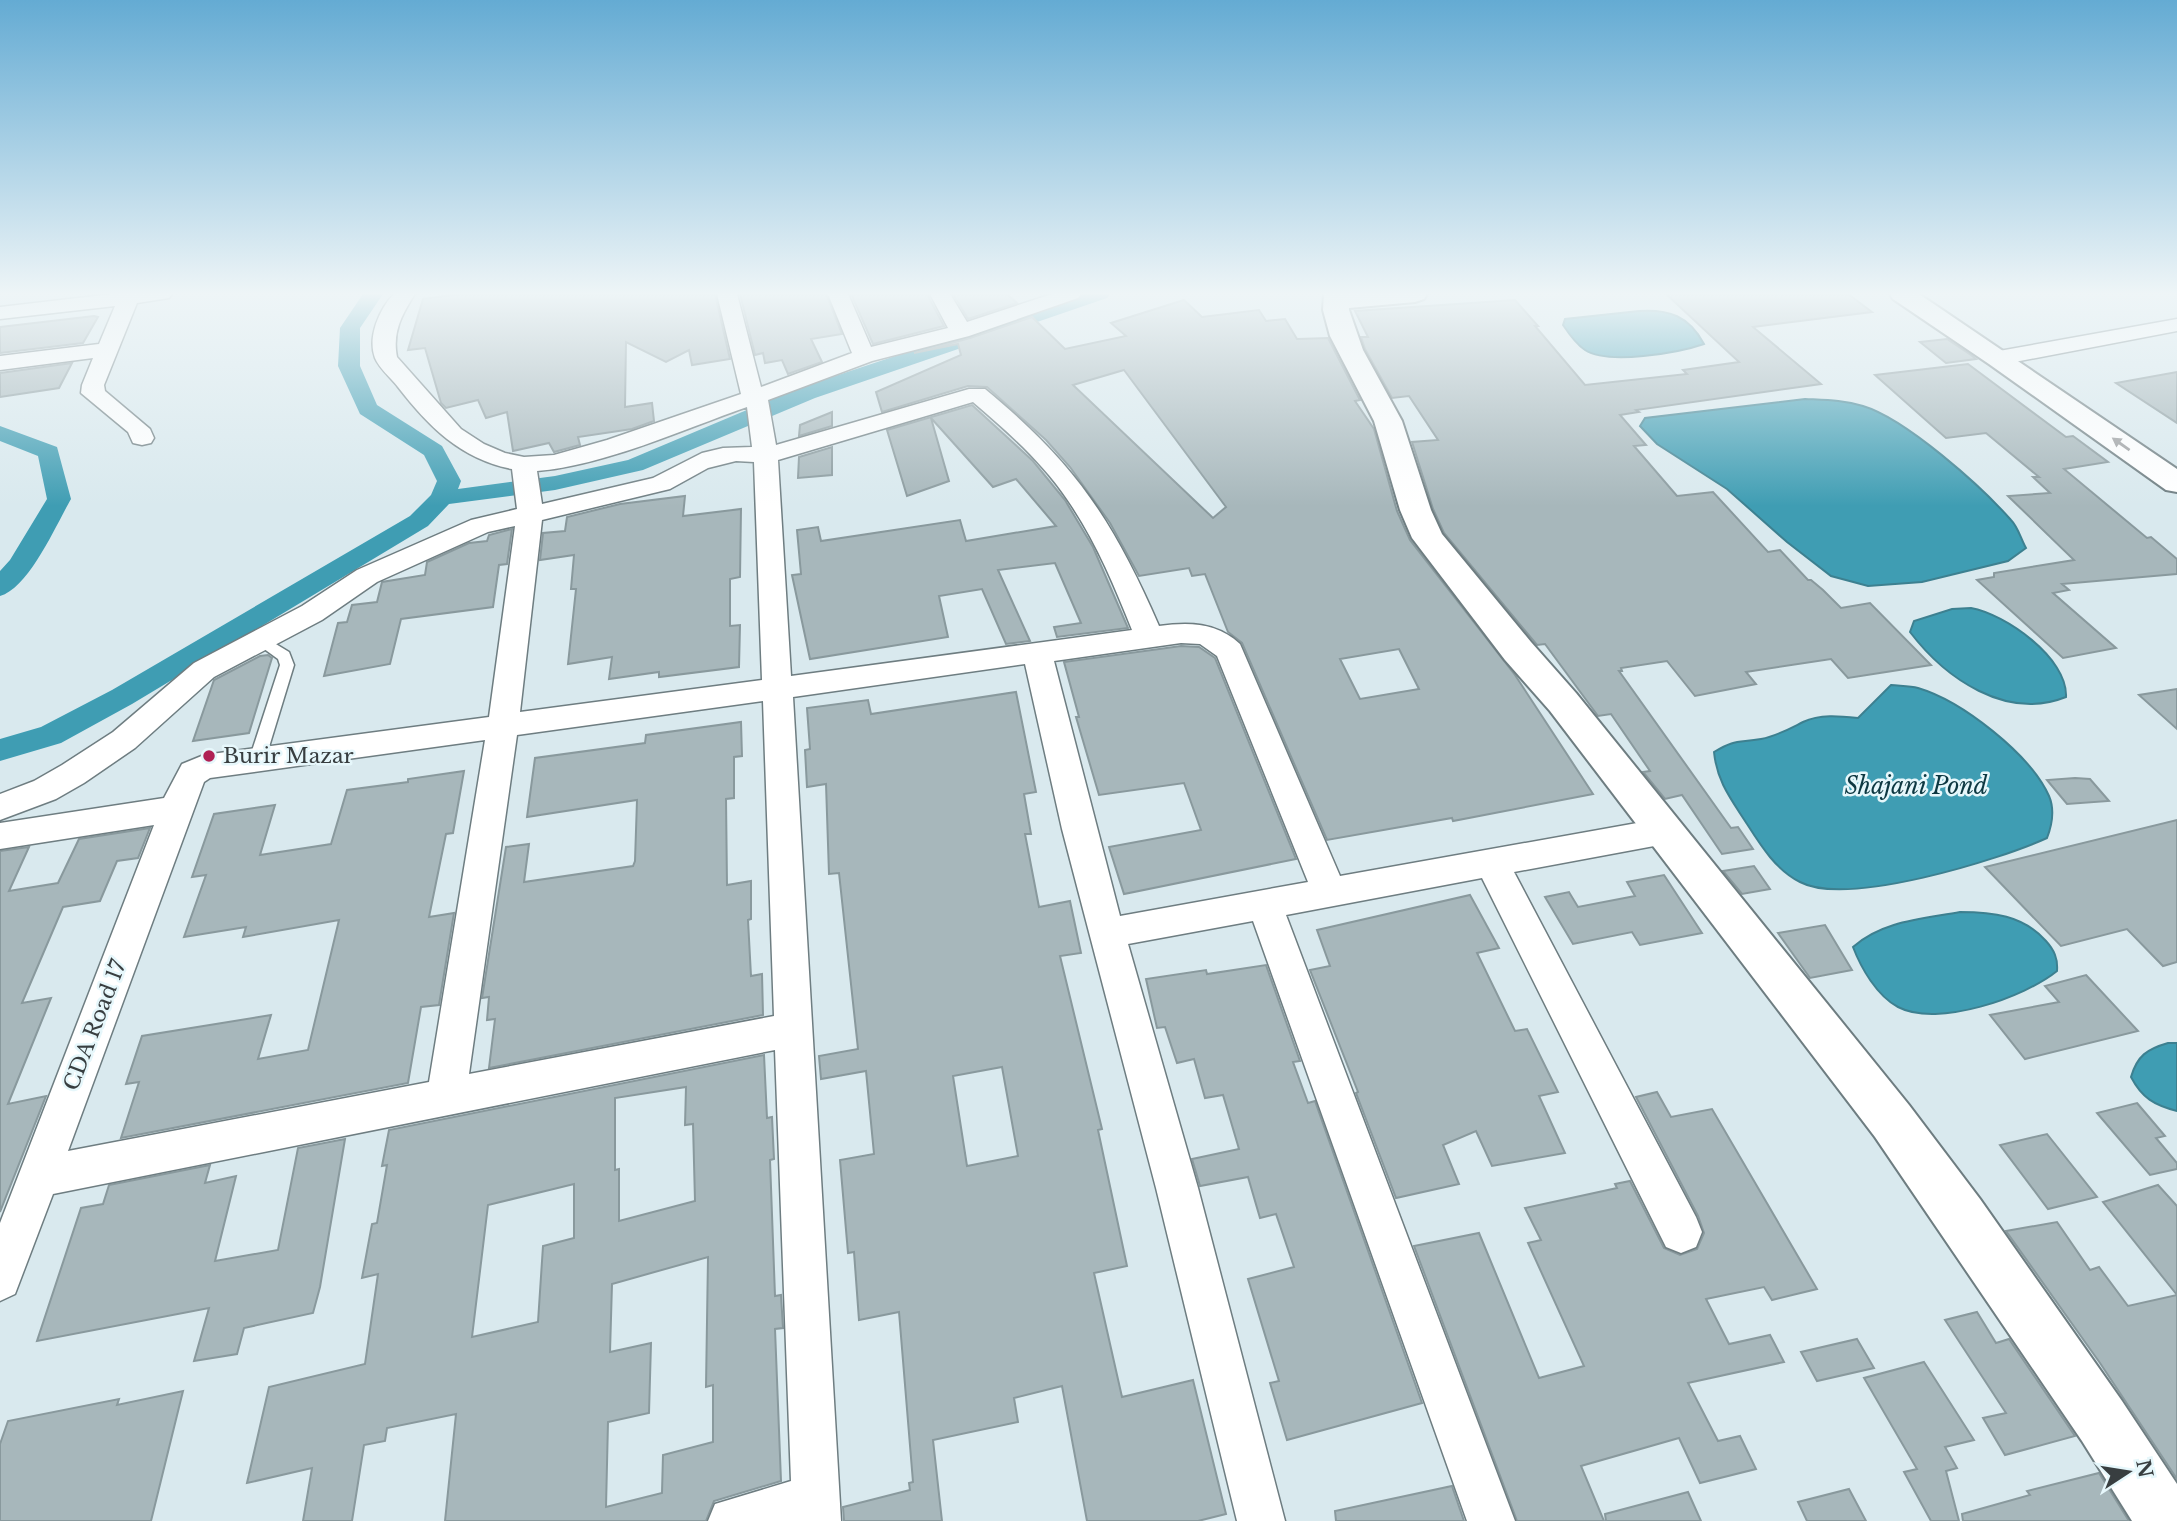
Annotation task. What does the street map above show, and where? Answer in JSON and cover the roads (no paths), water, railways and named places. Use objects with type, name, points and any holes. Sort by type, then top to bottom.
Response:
[{"type":"street","points":[[101,365],[93,385],[93,393],[138,429],[142,438]]},
{"type":"street","points":[[392,365],[453,434],[475,449],[525,469],[596,451],[756,400],[843,365]]},
{"type":"street","points":[[732,1521],[816,1509],[779,687],[764,446],[756,400],[744,365]]},
{"type":"street","points":[[1359,365],[1387,419],[1400,452],[1418,520],[1428,538],[1518,651],[1563,702],[1915,1153],[2102,1421],[2166,1521]]},
{"type":"street","points":[[2025,365],[2177,483]]},
{"type":"street","points":[[2028,365],[2177,456]]},
{"type":"street","points":[[0,807],[45,790],[124,740],[204,670],[312,613],[367,576],[480,526],[530,511],[661,484],[682,470],[715,455],[743,452],[977,394],[1043,454],[1079,496],[1098,527],[1149,637]]},
{"type":"street","points":[[446,1098],[503,724],[530,511],[525,469]]},
{"type":"street","points":[[257,760],[1037,652],[1201,633],[1213,637],[1230,651],[1329,892]]},
{"type":"street","points":[[1037,652],[1261,1521]]},
{"type":"street","name":"CDA Road 17","points":[[0,1279],[177,809],[193,773],[204,767],[257,760]]},
{"type":"street","points":[[0,836],[177,809]]},
{"type":"street","points":[[1108,933],[1665,831]]},
{"type":"street","points":[[1491,862],[1681,1232]]},
{"type":"street","points":[[1264,904],[1491,1521]]},
{"type":"street","points":[[38,1177],[794,1029]]},
{"type":"lane","points":[[257,760],[287,665],[284,656],[261,640]]},
{"type":"water","points":[[1805,399],[1863,406],[1880,413],[1921,439],[1998,506],[2018,530],[2026,548],[2008,561],[1922,582],[1868,586],[1831,576],[1787,542],[1727,489],[1657,444],[1640,426],[1645,418]]},
{"type":"water","points":[[1971,608],[1985,612],[2017,629],[2046,653],[2064,682],[2066,697],[2044,703],[2021,703],[1979,691],[1941,665],[1910,632],[1914,621],[1952,609]]},
{"type":"water","name":"Shajani Pond","points":[[1891,685],[1918,688],[1954,704],[2011,747],[2027,763],[2049,796],[2052,817],[2047,838],[1995,858],[1923,878],[1852,889],[1822,888],[1800,882],[1776,864],[1726,790],[1718,772],[1714,752],[1732,743],[1772,736],[1816,718],[1858,718]]},
{"type":"water","points":[[1960,912],[1995,914],[2017,920],[2037,932],[2051,948],[2056,958],[2057,971],[2024,991],[1980,1007],[1957,1012],[1915,1013],[1890,1002],[1871,981],[1853,947],[1864,938],[1890,926]]},
{"type":"water","points":[[2168,1043],[2177,1043],[2177,1111],[2150,1100],[2131,1077],[2144,1054]]},
{"type":"waterway","points":[[349,365],[368,409],[434,451],[449,481],[442,498]]},
{"type":"waterway","points":[[442,498],[555,483],[635,465],[807,393],[890,365]]},
{"type":"waterway","points":[[0,433],[49,452],[59,499],[20,565],[0,587]]},
{"type":"waterway","points":[[0,750],[51,735],[122,697],[419,521],[442,498]]},
{"type":"place","name":"Burir Mazar","points":[[209,756]]}]
